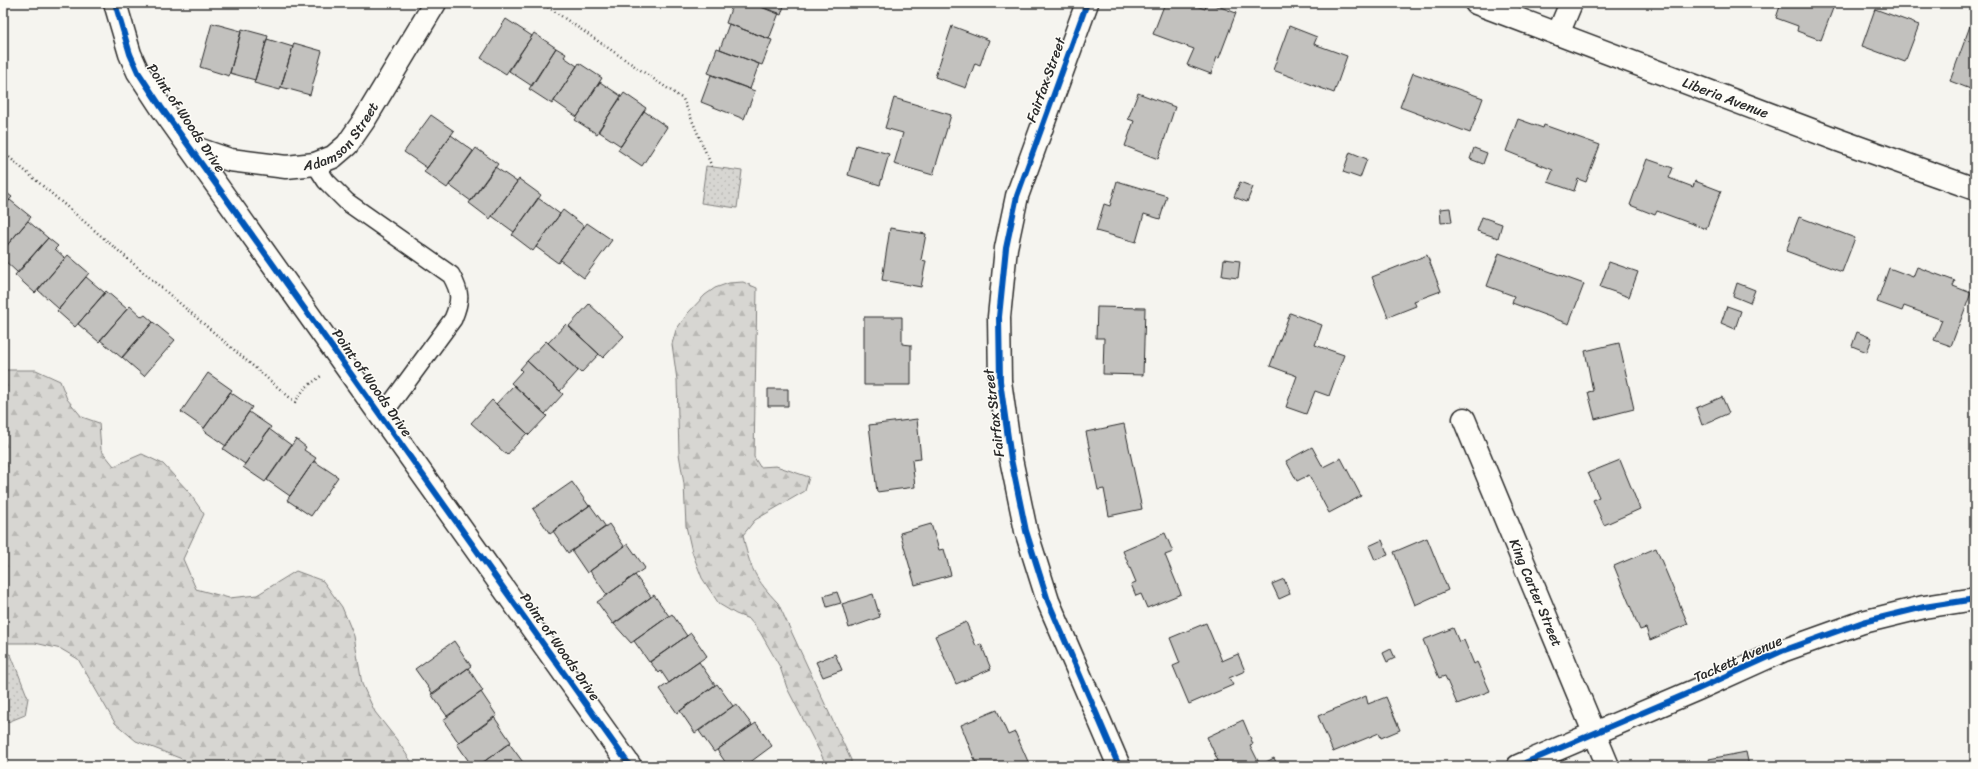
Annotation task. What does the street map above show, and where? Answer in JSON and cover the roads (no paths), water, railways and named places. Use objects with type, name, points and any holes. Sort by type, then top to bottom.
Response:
[{"type":"street","name":"Point of Woods Drive","points":[[115,3],[130,54],[138,72],[381,417],[630,766]]},
{"type":"street","name":"Adamson Street","points":[[189,146],[230,160],[286,167],[315,164],[333,158],[347,145],[369,113],[436,3]]},
{"type":"street","name":"Fairfax Street","points":[[1087,3],[1015,203],[1006,248],[999,317],[1000,381],[1011,459],[1026,531],[1048,601],[1119,766]]},
{"type":"street","name":"Liberia Avenue","points":[[1476,3],[1838,140],[1975,189]]},
{"type":"street","points":[[1558,34],[1570,3]]},
{"type":"street","name":"King Carter Street","points":[[1464,419],[1608,766]]},
{"type":"street","name":"Tackett Avenue","points":[[1518,766],[1782,651],[1863,622],[1924,607],[1975,599]]},
{"type":"lane","points":[[315,164],[326,181],[347,202],[451,275],[459,288],[459,304],[453,319],[381,417]]}]
